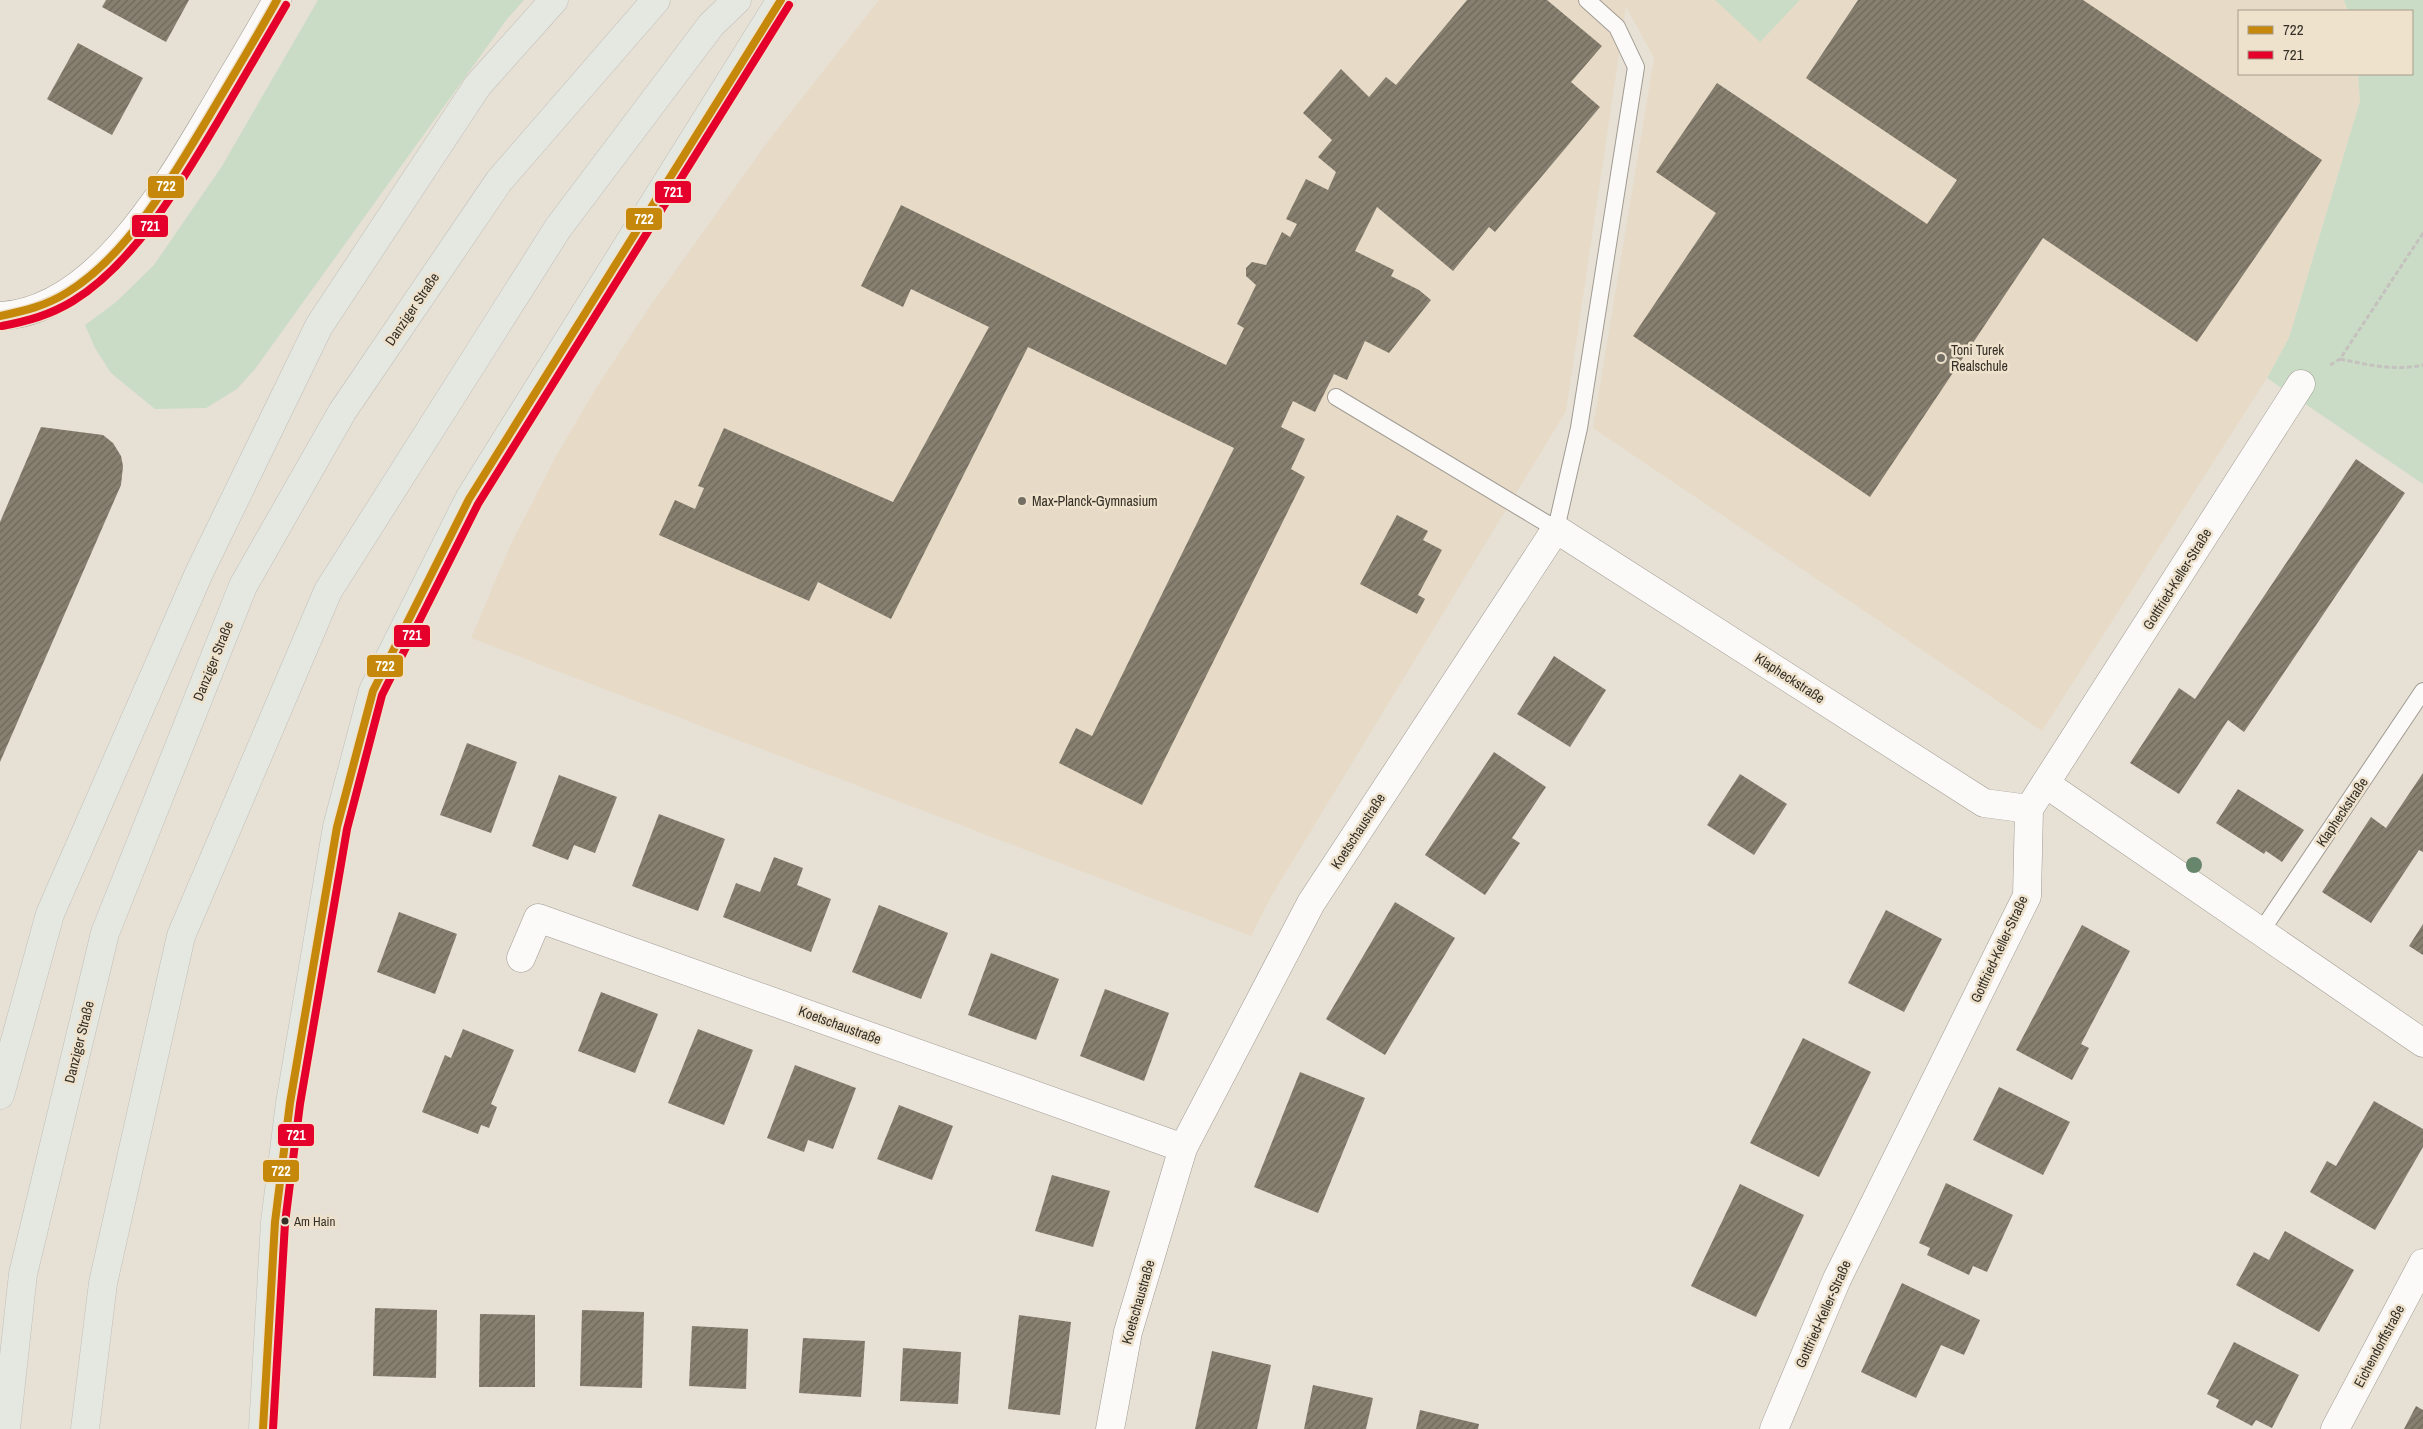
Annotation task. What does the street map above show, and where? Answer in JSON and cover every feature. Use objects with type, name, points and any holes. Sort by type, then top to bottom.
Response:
[{"type":"highway","points":[[0,1094],[50,914],[198,573],[319,326],[478,85],[554,0]]},
{"type":"highway","name":"Danziger Straße","points":[[6,1429],[23,1274],[105,933],[243,586],[342,412],[499,181],[656,0]]},
{"type":"highway","points":[[85,1429],[103,1283],[181,936],[328,591],[558,228],[711,25],[737,0]]},
{"type":"highway","points":[[263,1429],[275,1222],[290,1103],[338,827],[373,692],[469,499],[781,0]]},
{"type":"street","points":[[0,316],[38,308],[76,286],[113,255],[156,201],[196,138],[277,0]]},
{"type":"street","name":"Gottfried-Keller-Straße","points":[[1774,1429],[1837,1278],[2027,896],[2030,809],[2300,384]]},
{"type":"street","name":"Klapheckstraße","points":[[1556,529],[1984,803],[2030,809]]},
{"type":"street","name":"Koetschaustraße","points":[[1110,1429],[1128,1332],[1183,1148],[1311,903],[1556,529]]},
{"type":"street","points":[[2046,784],[2260,933],[2423,1043]]},
{"type":"street","name":"Koetschaustraße","points":[[521,958],[538,918],[1183,1148]]},
{"type":"street","name":"Eichendorffstraße","points":[[2335,1429],[2423,1264]]},
{"type":"lane","points":[[1336,397],[1556,529],[1579,428],[1636,67],[1618,27],[1587,0]]},
{"type":"lane","name":"Klapheckstraße","points":[[2260,933],[2423,691]]},
{"type":"path","points":[[2300,384],[2340,359],[2423,233]]},
{"type":"path","points":[[2340,359],[2381,367],[2404,369],[2423,365]]},
{"type":"shaded area","name":"Max-Planck-Gymnasium","points":[[879,0],[2344,0],[2348,10],[2238,10],[2238,75],[2358,75],[2360,101],[2289,338],[2267,378],[2042,731],[1593,428],[1654,58],[1626,7],[1566,411],[1272,895],[1251,936],[471,638],[511,544],[555,458],[598,385],[648,309],[769,140]]},
{"type":"green space","points":[[318,0],[524,0],[507,19],[255,369],[237,389],[206,408],[155,409],[111,373],[95,348],[85,325],[115,303],[154,265],[222,166]]},
{"type":"green space","points":[[1715,0],[1800,0],[1760,42]]},
{"type":"green space","points":[[2344,0],[2423,0],[2423,484],[2267,378],[2289,338],[2360,101],[2358,75],[2413,75],[2413,10],[2348,10]]},
{"type":"building","points":[[106,0],[189,0],[166,42],[102,7]]},
{"type":"building","points":[[1467,0],[1547,0],[1602,46],[1571,82],[1600,107],[1495,232],[1489,227],[1453,271],[1377,207],[1355,251],[1394,270],[1391,276],[1419,290],[1431,300],[1389,353],[1365,341],[1347,380],[1334,374],[1315,412],[1293,401],[1281,427],[1305,439],[1291,469],[1305,477],[1142,805],[1059,763],[1076,728],[1092,736],[1234,448],[1028,347],[891,619],[818,582],[809,601],[659,535],[675,500],[695,509],[704,488],[698,486],[724,428],[893,502],[989,327],[911,289],[903,307],[861,286],[901,205],[1226,365],[1244,328],[1237,324],[1256,285],[1246,276],[1246,268],[1252,262],[1266,265],[1282,232],[1290,237],[1297,224],[1286,219],[1306,179],[1328,190],[1336,172],[1318,157],[1332,140],[1303,113],[1341,69],[1369,97],[1386,77],[1396,85]]},
{"type":"building","points":[[1858,0],[2083,0],[2322,160],[2197,342],[2043,238],[1870,497],[1633,336],[1716,213],[1656,172],[1717,83],[1927,224],[1957,180],[1806,78]]},
{"type":"building","points":[[78,43],[143,78],[112,135],[47,99]]},
{"type":"building","points":[[41,427],[103,435],[113,443],[121,456],[123,466],[121,485],[0,762],[0,522]]},
{"type":"building","points":[[2356,459],[2405,493],[2244,732],[2228,720],[2179,794],[2130,763],[2179,688],[2195,699]]},
{"type":"building","points":[[1397,515],[1428,531],[1423,540],[1442,550],[1418,595],[1425,599],[1417,614],[1360,584]]},
{"type":"building","points":[[1554,656],[1606,690],[1570,747],[1517,714]]},
{"type":"building","points":[[467,743],[517,762],[491,833],[440,815]]},
{"type":"building","points":[[1494,752],[1546,787],[1512,838],[1520,843],[1485,895],[1425,855]]},
{"type":"building","points":[[2423,773],[2423,852],[2419,850],[2371,923],[2322,892],[2371,817],[2386,828]]},
{"type":"building","points":[[1740,774],[1787,804],[1754,855],[1707,825]]},
{"type":"building","points":[[559,775],[617,797],[595,853],[574,845],[568,860],[532,846]]},
{"type":"building","points":[[2238,789],[2304,830],[2282,862],[2266,851],[2264,854],[2216,823]]},
{"type":"building","points":[[659,814],[725,839],[698,911],[632,886]]},
{"type":"building","points":[[774,857],[803,868],[797,885],[831,899],[811,952],[723,917],[736,883],[760,892]]},
{"type":"building","points":[[1395,902],[1455,938],[1385,1055],[1326,1019]]},
{"type":"building","points":[[879,905],[948,933],[921,999],[852,972]]},
{"type":"building","points":[[1886,910],[1942,939],[1904,1012],[1848,983]]},
{"type":"building","points":[[399,912],[457,934],[435,994],[377,972]]},
{"type":"building","points":[[2423,924],[2423,955],[2409,946]]},
{"type":"building","points":[[2082,925],[2130,951],[2081,1044],[2089,1048],[2072,1080],[2016,1050]]},
{"type":"building","points":[[991,953],[1059,979],[1036,1040],[968,1015]]},
{"type":"building","points":[[1105,989],[1169,1013],[1144,1081],[1080,1056]]},
{"type":"building","points":[[601,992],[658,1014],[635,1073],[578,1051]]},
{"type":"building","points":[[463,1029],[514,1050],[491,1104],[497,1107],[489,1128],[481,1125],[478,1134],[422,1112],[445,1055],[451,1058]]},
{"type":"building","points":[[698,1029],[753,1050],[724,1125],[668,1103]]},
{"type":"building","points":[[1803,1038],[1871,1072],[1819,1177],[1750,1143]]},
{"type":"building","points":[[795,1065],[856,1088],[833,1149],[808,1140],[804,1152],[767,1138]]},
{"type":"building","points":[[1300,1072],[1365,1098],[1318,1213],[1254,1187]]},
{"type":"building","points":[[1999,1087],[2070,1122],[2043,1175],[1973,1140]]},
{"type":"building","points":[[2374,1101],[2423,1129],[2423,1147],[2375,1230],[2310,1192],[2327,1161],[2336,1166]]},
{"type":"building","points":[[899,1105],[953,1126],[932,1180],[877,1159]]},
{"type":"building","points":[[1052,1175],[1110,1191],[1093,1247],[1035,1231]]},
{"type":"building","points":[[1946,1183],[2013,1215],[1987,1272],[1973,1266],[1969,1275],[1927,1255],[1930,1248],[1919,1243]]},
{"type":"building","points":[[1740,1184],[1804,1215],[1756,1317],[1691,1286]]},
{"type":"building","points":[[2285,1231],[2354,1270],[2319,1332],[2236,1285],[2254,1252],[2269,1260]]},
{"type":"building","points":[[1902,1283],[1980,1320],[1964,1355],[1941,1345],[1916,1398],[1861,1372]]},
{"type":"building","points":[[375,1308],[437,1310],[436,1378],[373,1376]]},
{"type":"building","points":[[582,1310],[644,1312],[642,1388],[580,1386]]},
{"type":"building","points":[[480,1314],[535,1315],[535,1387],[479,1387]]},
{"type":"building","points":[[1019,1315],[1071,1322],[1060,1415],[1008,1409]]},
{"type":"building","points":[[692,1326],[748,1329],[746,1389],[689,1386]]},
{"type":"building","points":[[803,1338],[865,1341],[861,1397],[799,1393]]},
{"type":"building","points":[[2234,1342],[2299,1375],[2272,1428],[2256,1420],[2252,1426],[2216,1407],[2219,1400],[2207,1394]]},
{"type":"building","points":[[903,1348],[961,1352],[958,1404],[900,1401]]},
{"type":"building","points":[[1212,1351],[1271,1365],[1257,1429],[1195,1429]]},
{"type":"building","points":[[1313,1385],[1373,1398],[1366,1429],[1304,1429]]},
{"type":"building","points":[[2416,1406],[2423,1410],[2423,1429],[2404,1429]]},
{"type":"building","points":[[1420,1410],[1479,1424],[1478,1429],[1416,1429]]},
{"type":"transit line","name":"722","points":[[0,316],[26,310],[60,297],[90,276],[129,237],[164,190],[277,0]]},
{"type":"transit line","name":"722","points":[[263,1429],[275,1222],[290,1103],[337,827],[373,691],[469,499],[781,0]]},
{"type":"transit line","name":"721","points":[[2,326],[39,317],[73,301],[95,285],[136,244],[188,171],[286,5]]},
{"type":"transit line","name":"721","points":[[273,1429],[285,1223],[300,1104],[347,829],[382,695],[478,504],[789,5]]},
{"type":"place","name":"Toni Turek Realschule","points":[[1941,358]]},
{"type":"place","name":"Max-Planck-Gymnasium","points":[[1022,501]]},
{"type":"place","name":"Am Hain","points":[[285,1221]]}]
